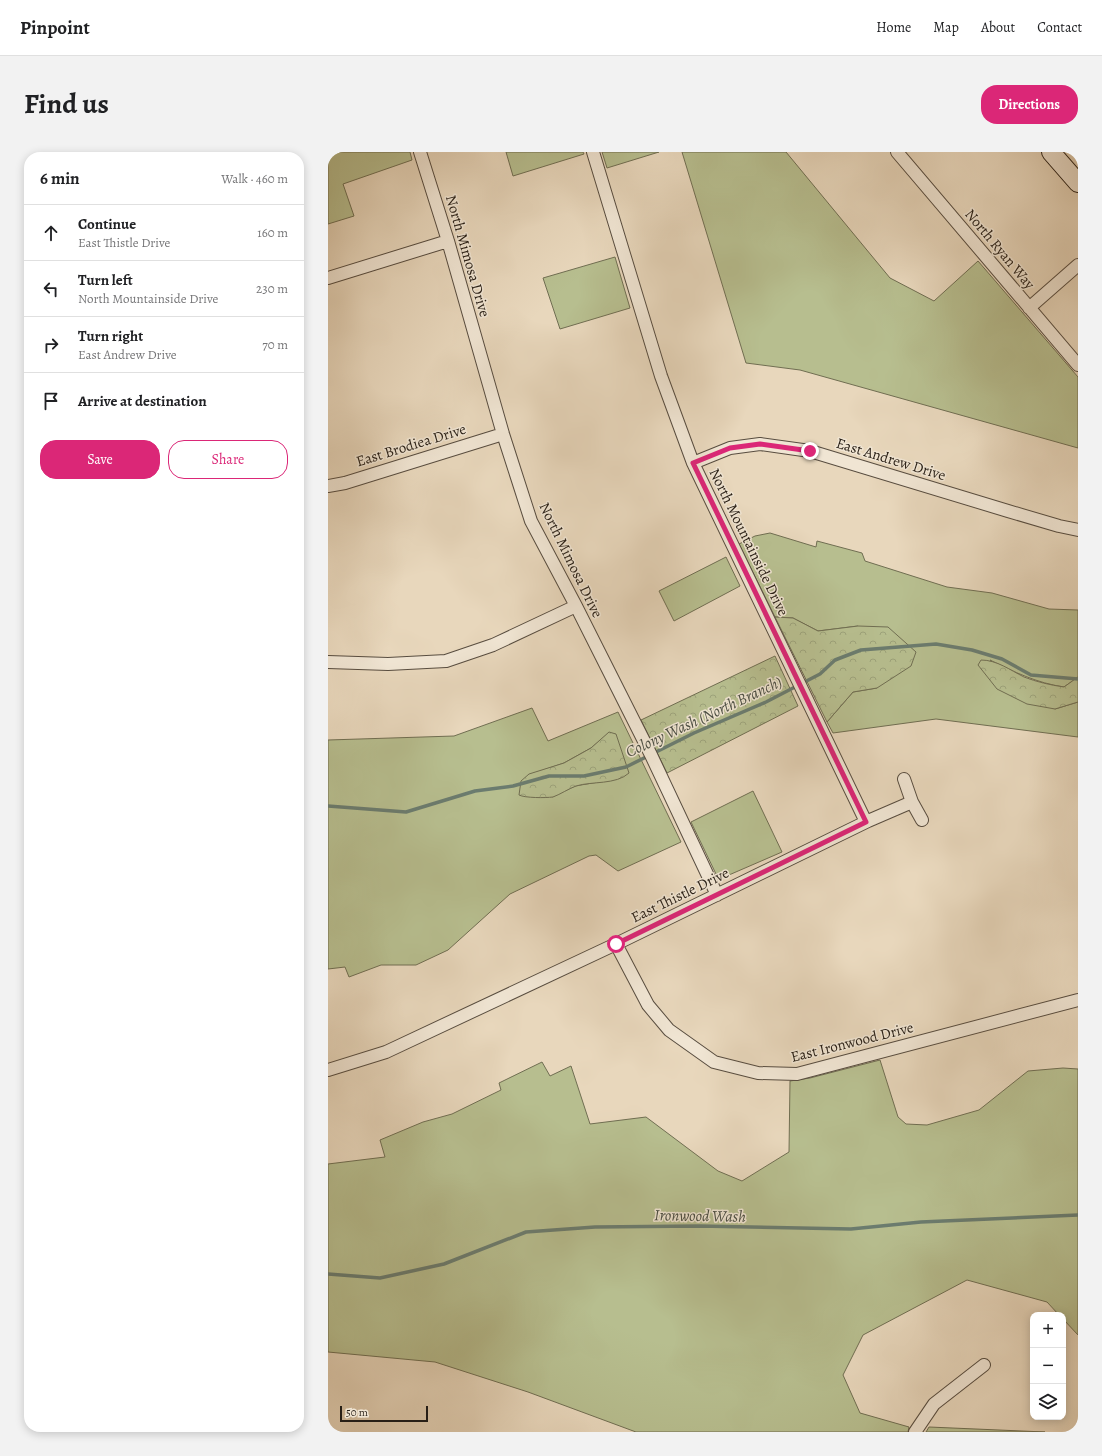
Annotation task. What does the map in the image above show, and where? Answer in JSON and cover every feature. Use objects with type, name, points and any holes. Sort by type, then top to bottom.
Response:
[{"type":"main road","points":[[1051,152],[1078,184]]},
{"type":"street","name":"North Mimosa Drive","points":[[420,152],[448,241],[503,434],[531,521],[651,754],[717,895]]},
{"type":"street","name":"North Mountainside Drive","points":[[593,152],[660,376],[693,463],[866,822]]},
{"type":"street","name":"North Ryan Way","points":[[897,152],[1078,365]]},
{"type":"street","points":[[328,278],[448,241]]},
{"type":"street","points":[[1029,308],[1078,265]]},
{"type":"street","name":"East Brodiea Drive","points":[[328,486],[345,483],[503,434]]},
{"type":"street","name":"East Andrew Drive","points":[[693,463],[730,448],[760,444],[810,451],[1059,526],[1078,530]]},
{"type":"street","points":[[328,662],[388,664],[446,661],[493,645],[576,606]]},
{"type":"street","points":[[904,779],[912,802],[922,820]]},
{"type":"street","name":"East Thistle Drive","points":[[328,1070],[386,1052],[616,944],[866,822],[912,802]]},
{"type":"street","name":"East Ironwood Drive","points":[[616,944],[648,1005],[669,1030],[714,1062],[758,1073],[797,1074],[1078,1000]]},
{"type":"street","points":[[915,1432],[934,1404],[984,1365]]},
{"type":"green space","points":[[328,152],[410,152],[412,160],[343,184],[354,216],[328,224]]},
{"type":"green space","points":[[506,152],[583,152],[584,154],[513,176]]},
{"type":"green space","points":[[602,152],[659,152],[607,168]]},
{"type":"green space","points":[[682,152],[786,152],[890,278],[934,301],[978,261],[1078,377],[1078,448],[800,370],[746,363]]},
{"type":"green space","points":[[615,257],[630,308],[560,329],[543,278]]},
{"type":"green space","points":[[770,533],[816,547],[817,541],[862,553],[865,561],[947,587],[992,593],[1049,609],[1078,610],[1078,677],[1064,687],[1035,680],[990,660],[1055,709],[1078,702],[1078,737],[936,719],[833,733],[827,722],[853,692],[877,688],[858,626],[818,631],[793,618],[775,617],[739,544],[755,536]]},
{"type":"green space","points":[[726,557],[740,586],[674,621],[659,591]]},
{"type":"green space","points":[[775,617],[793,618],[818,631],[858,626],[888,627],[916,652],[911,666],[877,688],[853,692],[827,722]]},
{"type":"green space","points":[[775,656],[798,706],[667,773],[641,720]]},
{"type":"green space","points":[[981,660],[987,660],[998,664],[1029,679],[1064,687],[1078,677],[1078,702],[1055,709],[1027,704],[997,689],[978,665]]},
{"type":"green space","points":[[532,708],[548,741],[618,712],[681,842],[618,871],[596,855],[589,856],[510,894],[448,950],[416,965],[381,965],[349,977],[345,967],[328,969],[328,740],[454,736]],"holes":[[[609,733],[616,779],[575,786],[552,797],[529,775],[564,763],[591,748]]]},
{"type":"green space","points":[[609,732],[616,734],[629,773],[624,777],[611,781],[582,784],[553,797],[540,798],[519,795],[521,781],[529,774],[564,763],[591,748]]},
{"type":"green space","points":[[753,791],[782,852],[722,878],[716,874],[691,822]]},
{"type":"green space","points":[[880,1060],[898,1117],[906,1124],[927,1125],[979,1110],[1028,1071],[1063,1068],[1078,1069],[1078,1335],[1066,1322],[1066,1312],[1056,1312],[1047,1302],[967,1280],[863,1335],[843,1375],[860,1413],[909,1427],[908,1432],[636,1432],[528,1392],[435,1362],[328,1352],[328,1164],[385,1157],[380,1140],[423,1122],[452,1114],[501,1090],[499,1083],[542,1062],[550,1076],[571,1066],[590,1124],[646,1117],[718,1171],[742,1181],[789,1152],[790,1081],[810,1078]]},
{"type":"green space","points":[[929,1427],[1045,1432],[926,1432]]},
{"type":"waterway","name":"Colony Wash (North Branch)","points":[[328,806],[406,812],[475,791],[513,786],[549,776],[584,776],[626,767],[694,733],[766,702],[820,674],[835,660],[861,650],[936,644],[972,650],[1002,659],[1031,675],[1078,679]]},
{"type":"waterway","name":"Ironwood Wash","points":[[328,1274],[380,1278],[444,1264],[526,1232],[595,1227],[699,1226],[851,1229],[921,1222],[1078,1215]]},
{"type":"route","points":[[616,944],[866,822],[693,463],[730,448],[747,445],[760,444],[810,451]]}]
